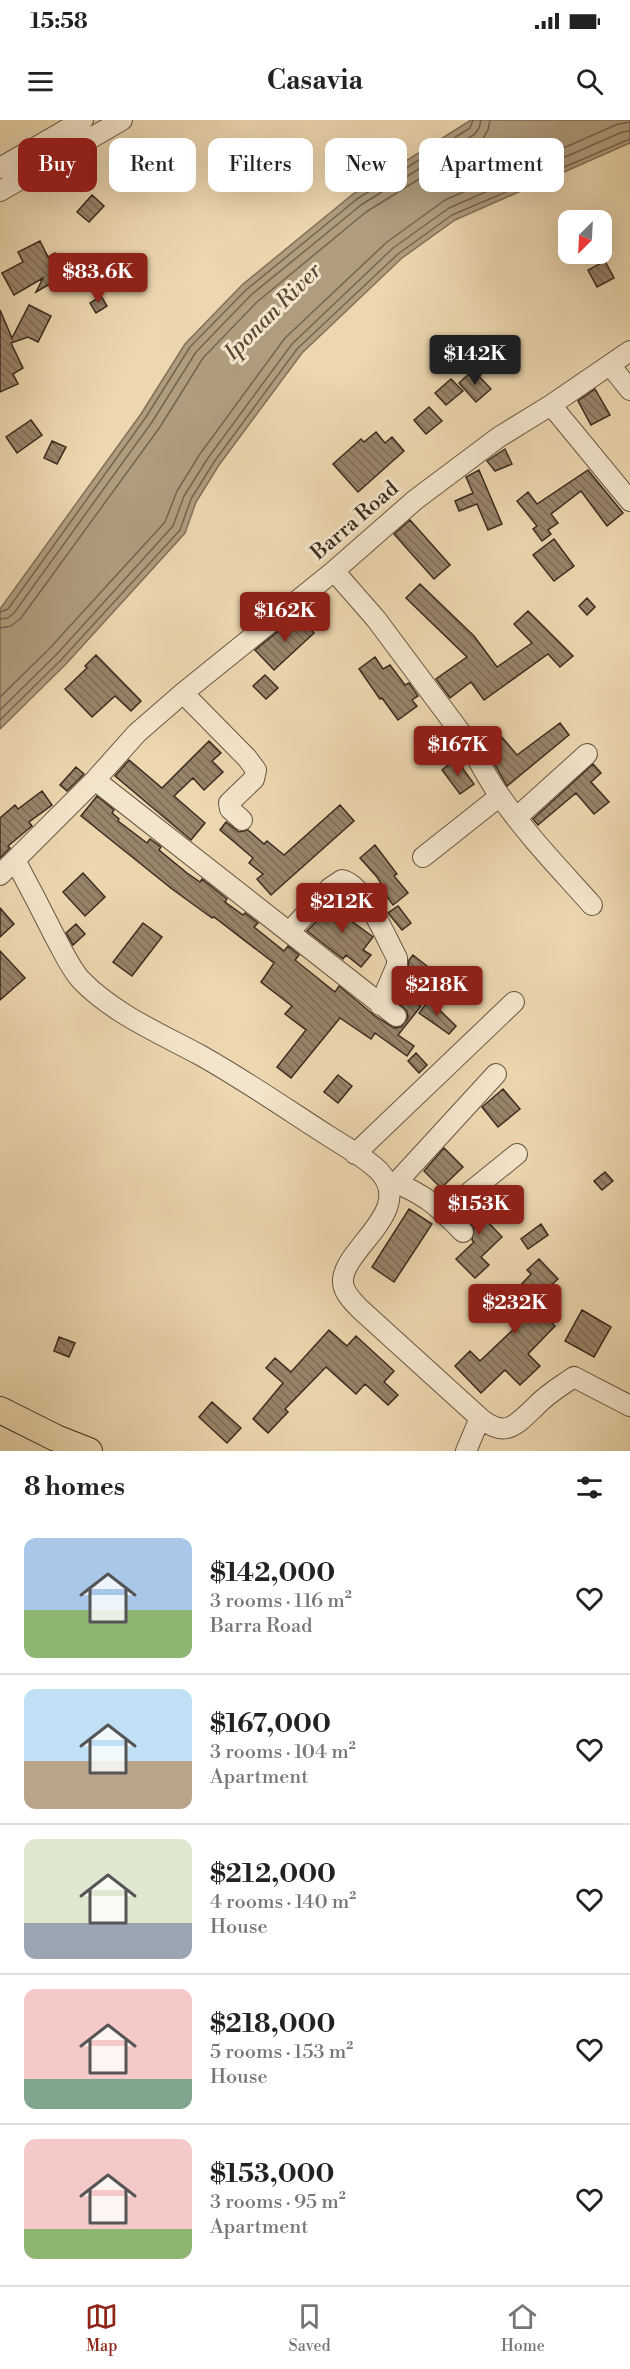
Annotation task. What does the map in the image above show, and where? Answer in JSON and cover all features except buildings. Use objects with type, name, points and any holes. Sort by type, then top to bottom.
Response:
[{"type":"main road","points":[[0,1410],[56,1438],[89,1451]]},
{"type":"street","points":[[0,168],[83,120]]},
{"type":"street","points":[[0,191],[122,120]]},
{"type":"street","name":"Barra Road","points":[[0,875],[95,780],[137,733],[334,571],[415,500],[499,437],[630,351]]},
{"type":"street","points":[[610,365],[630,390]]},
{"type":"street","points":[[551,405],[630,501]]},
{"type":"street","points":[[334,571],[376,619],[457,728],[475,753],[485,774],[516,818],[592,905]]},
{"type":"street","points":[[183,693],[256,770],[255,779],[229,803],[230,809],[242,820]]},
{"type":"street","points":[[516,818],[587,754]]},
{"type":"street","points":[[95,780],[396,1016]]},
{"type":"street","points":[[423,857],[500,796]]},
{"type":"street","points":[[15,860],[67,959],[92,991],[121,1012],[160,1036],[200,1055],[355,1154],[393,1184],[419,1192],[431,1200],[463,1232]]},
{"type":"street","points":[[289,932],[330,888],[342,880],[352,883],[361,893],[397,958],[397,965],[380,1005]]},
{"type":"street","points":[[355,1154],[514,1002]]},
{"type":"street","points":[[496,1074],[393,1184],[381,1222],[353,1256],[344,1272],[343,1283],[349,1298],[491,1427],[512,1428],[555,1389],[574,1377],[630,1406]]},
{"type":"street","points":[[444,1213],[517,1154]]},
{"type":"street","points":[[466,1451],[480,1418]]},
{"type":"water","points":[[471,120],[630,120],[630,143],[564,172],[564,138],[442,138]]},
{"type":"water","name":"Iponan River","points":[[419,153],[419,192],[519,192],[455,220],[402,258],[302,353],[219,465],[196,502],[185,533],[66,664],[0,729],[0,609],[141,414],[185,344],[242,285],[353,194],[356,192],[407,192],[407,160]]}]
